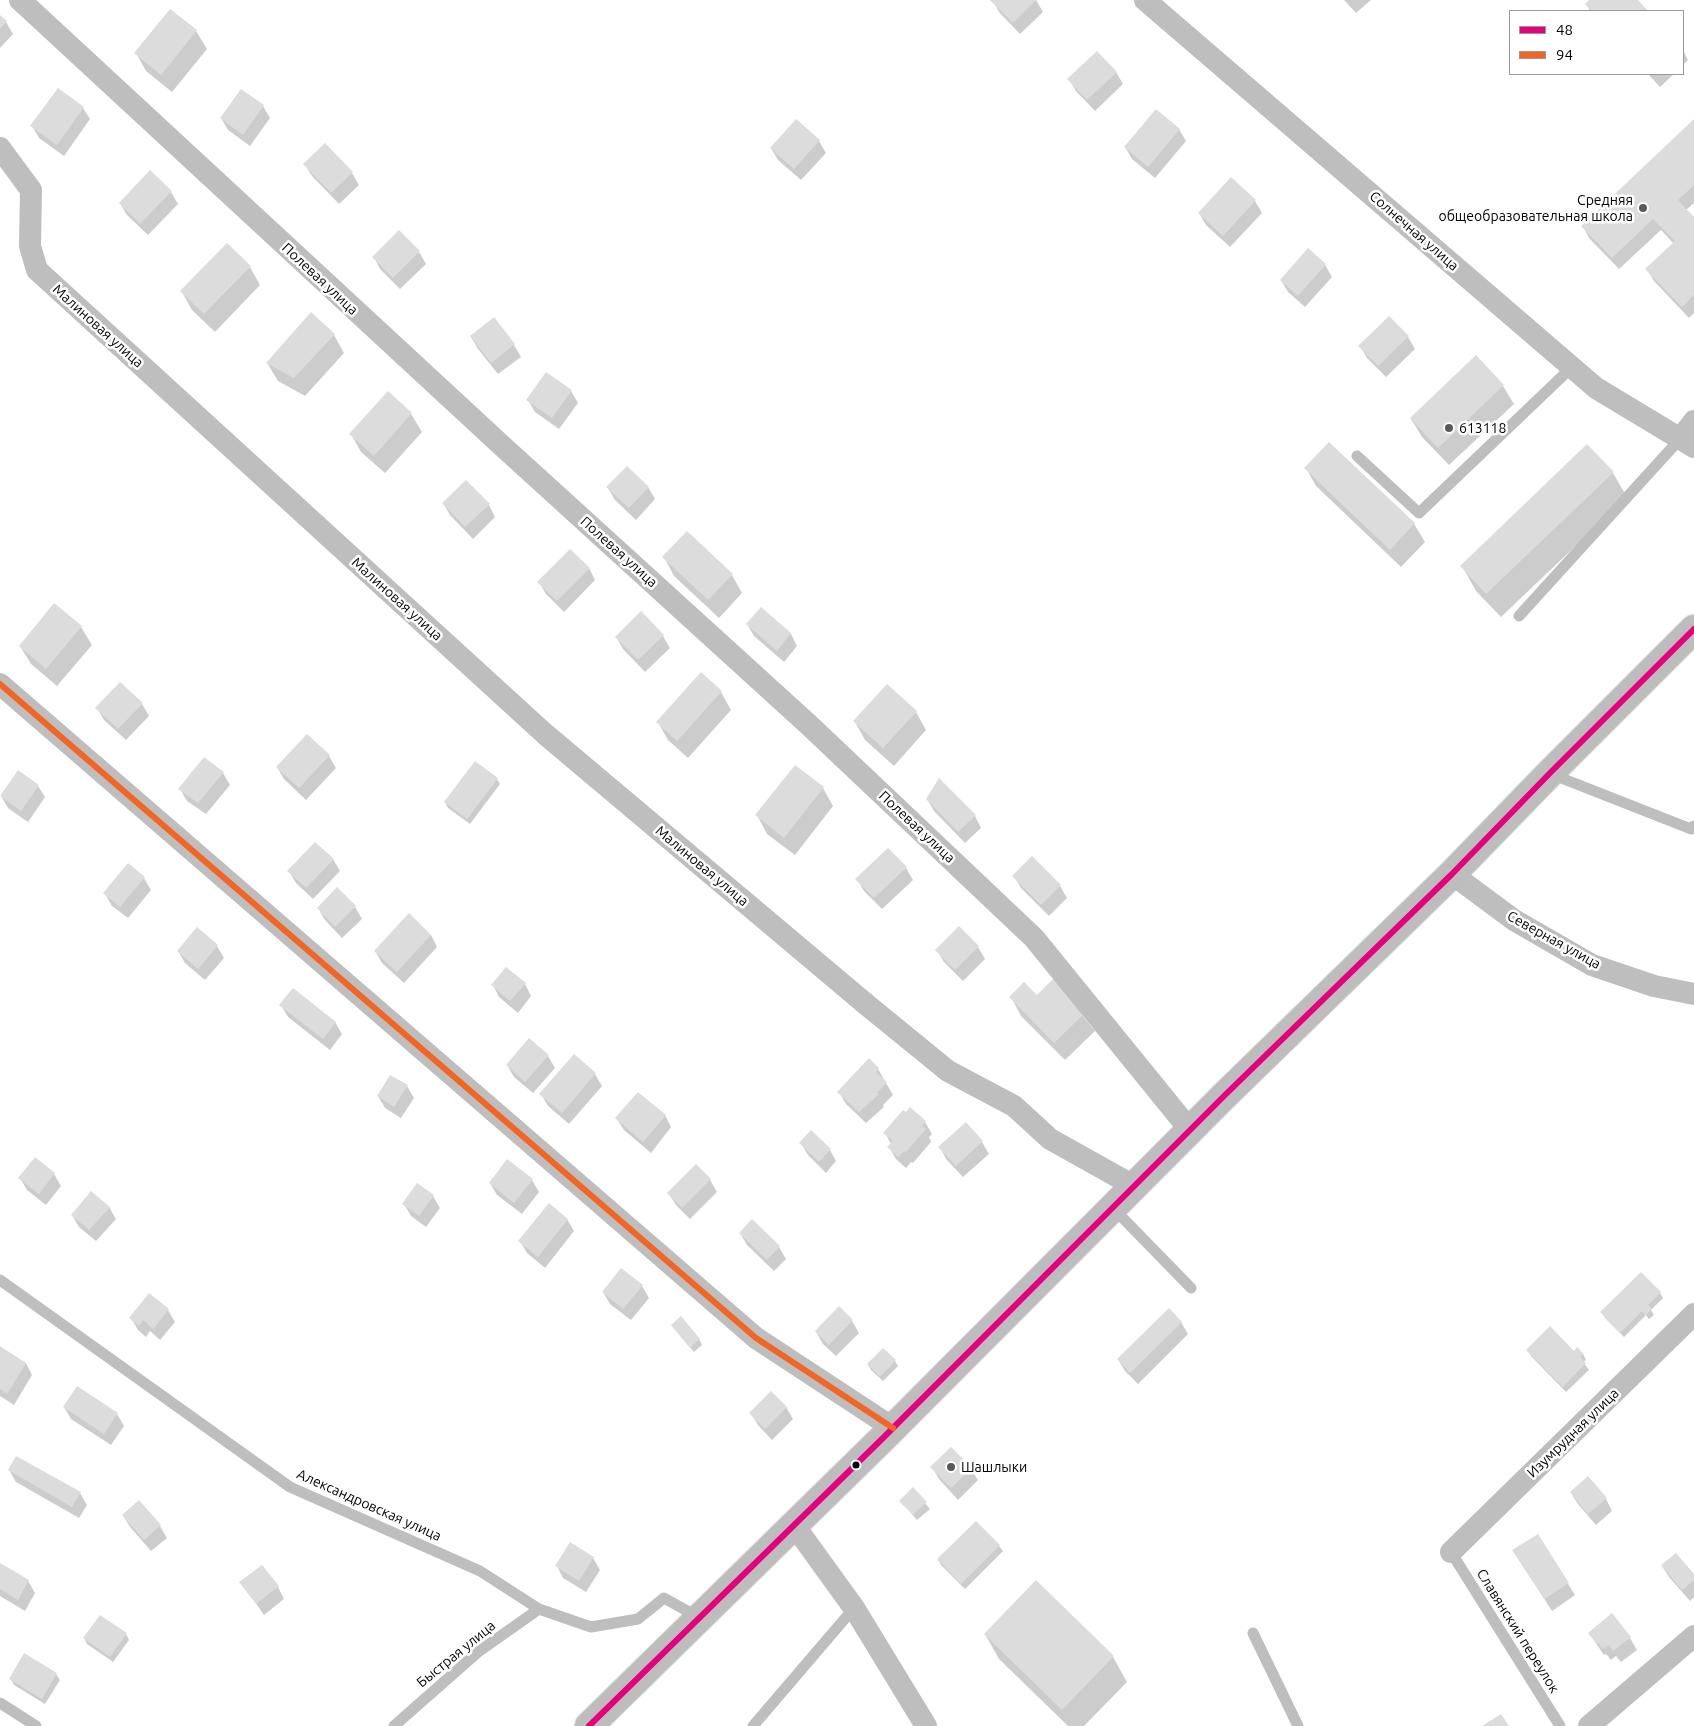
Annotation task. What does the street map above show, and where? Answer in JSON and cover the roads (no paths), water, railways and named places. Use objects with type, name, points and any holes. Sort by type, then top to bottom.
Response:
[{"type":"highway","points":[[589,1726],[893,1428],[1190,1130],[1452,874],[1694,629]]},
{"type":"street","name":"Полевая улица","points":[[20,0],[499,444],[809,725],[1034,938],[1190,1130]]},
{"type":"street","name":"Солнечная улица","points":[[1145,0],[1596,388],[1687,443]]},
{"type":"street","name":"Малиновая улица","points":[[0,148],[31,190],[30,246],[37,270],[546,734],[867,1005],[948,1071],[1014,1106],[1050,1140],[1134,1186]]},
{"type":"street","points":[[1687,443],[1694,421]]},
{"type":"street","points":[[0,684],[756,1338],[893,1428]]},
{"type":"street","name":"Северная улица","points":[[1452,874],[1514,920],[1592,965],[1654,986],[1694,994]]},
{"type":"street","name":"Изумрудная улица","points":[[1451,1552],[1694,1314]]},
{"type":"street","points":[[794,1525],[854,1608],[926,1726]]},
{"type":"street","points":[[1589,1726],[1694,1636]]},
{"type":"lane","points":[[1357,456],[1419,513],[1572,367]]},
{"type":"lane","points":[[1519,616],[1687,443]]},
{"type":"lane","points":[[1550,773],[1691,829],[1694,826]]},
{"type":"lane","points":[[1113,1208],[1191,1288]]},
{"type":"lane","name":"Александровская улица","points":[[0,1280],[290,1487],[480,1571],[539,1609],[591,1627],[638,1619],[664,1598],[700,1618]]},
{"type":"lane","name":"Славянский переулок","points":[[1451,1552],[1560,1726]]},
{"type":"lane","points":[[753,1726],[854,1608]]},
{"type":"lane","name":"Быстрая улица","points":[[394,1726],[478,1652],[539,1609]]},
{"type":"lane","points":[[1253,1633],[1298,1726]]},
{"type":"lane","points":[[0,1703],[36,1726]]},
{"type":"place","name":"Средняя общеобразовательная школа","points":[[1643,208]]},
{"type":"place","name":"613118","points":[[1449,428]]},
{"type":"place","name":"Шашлыки","points":[[951,1467]]}]
